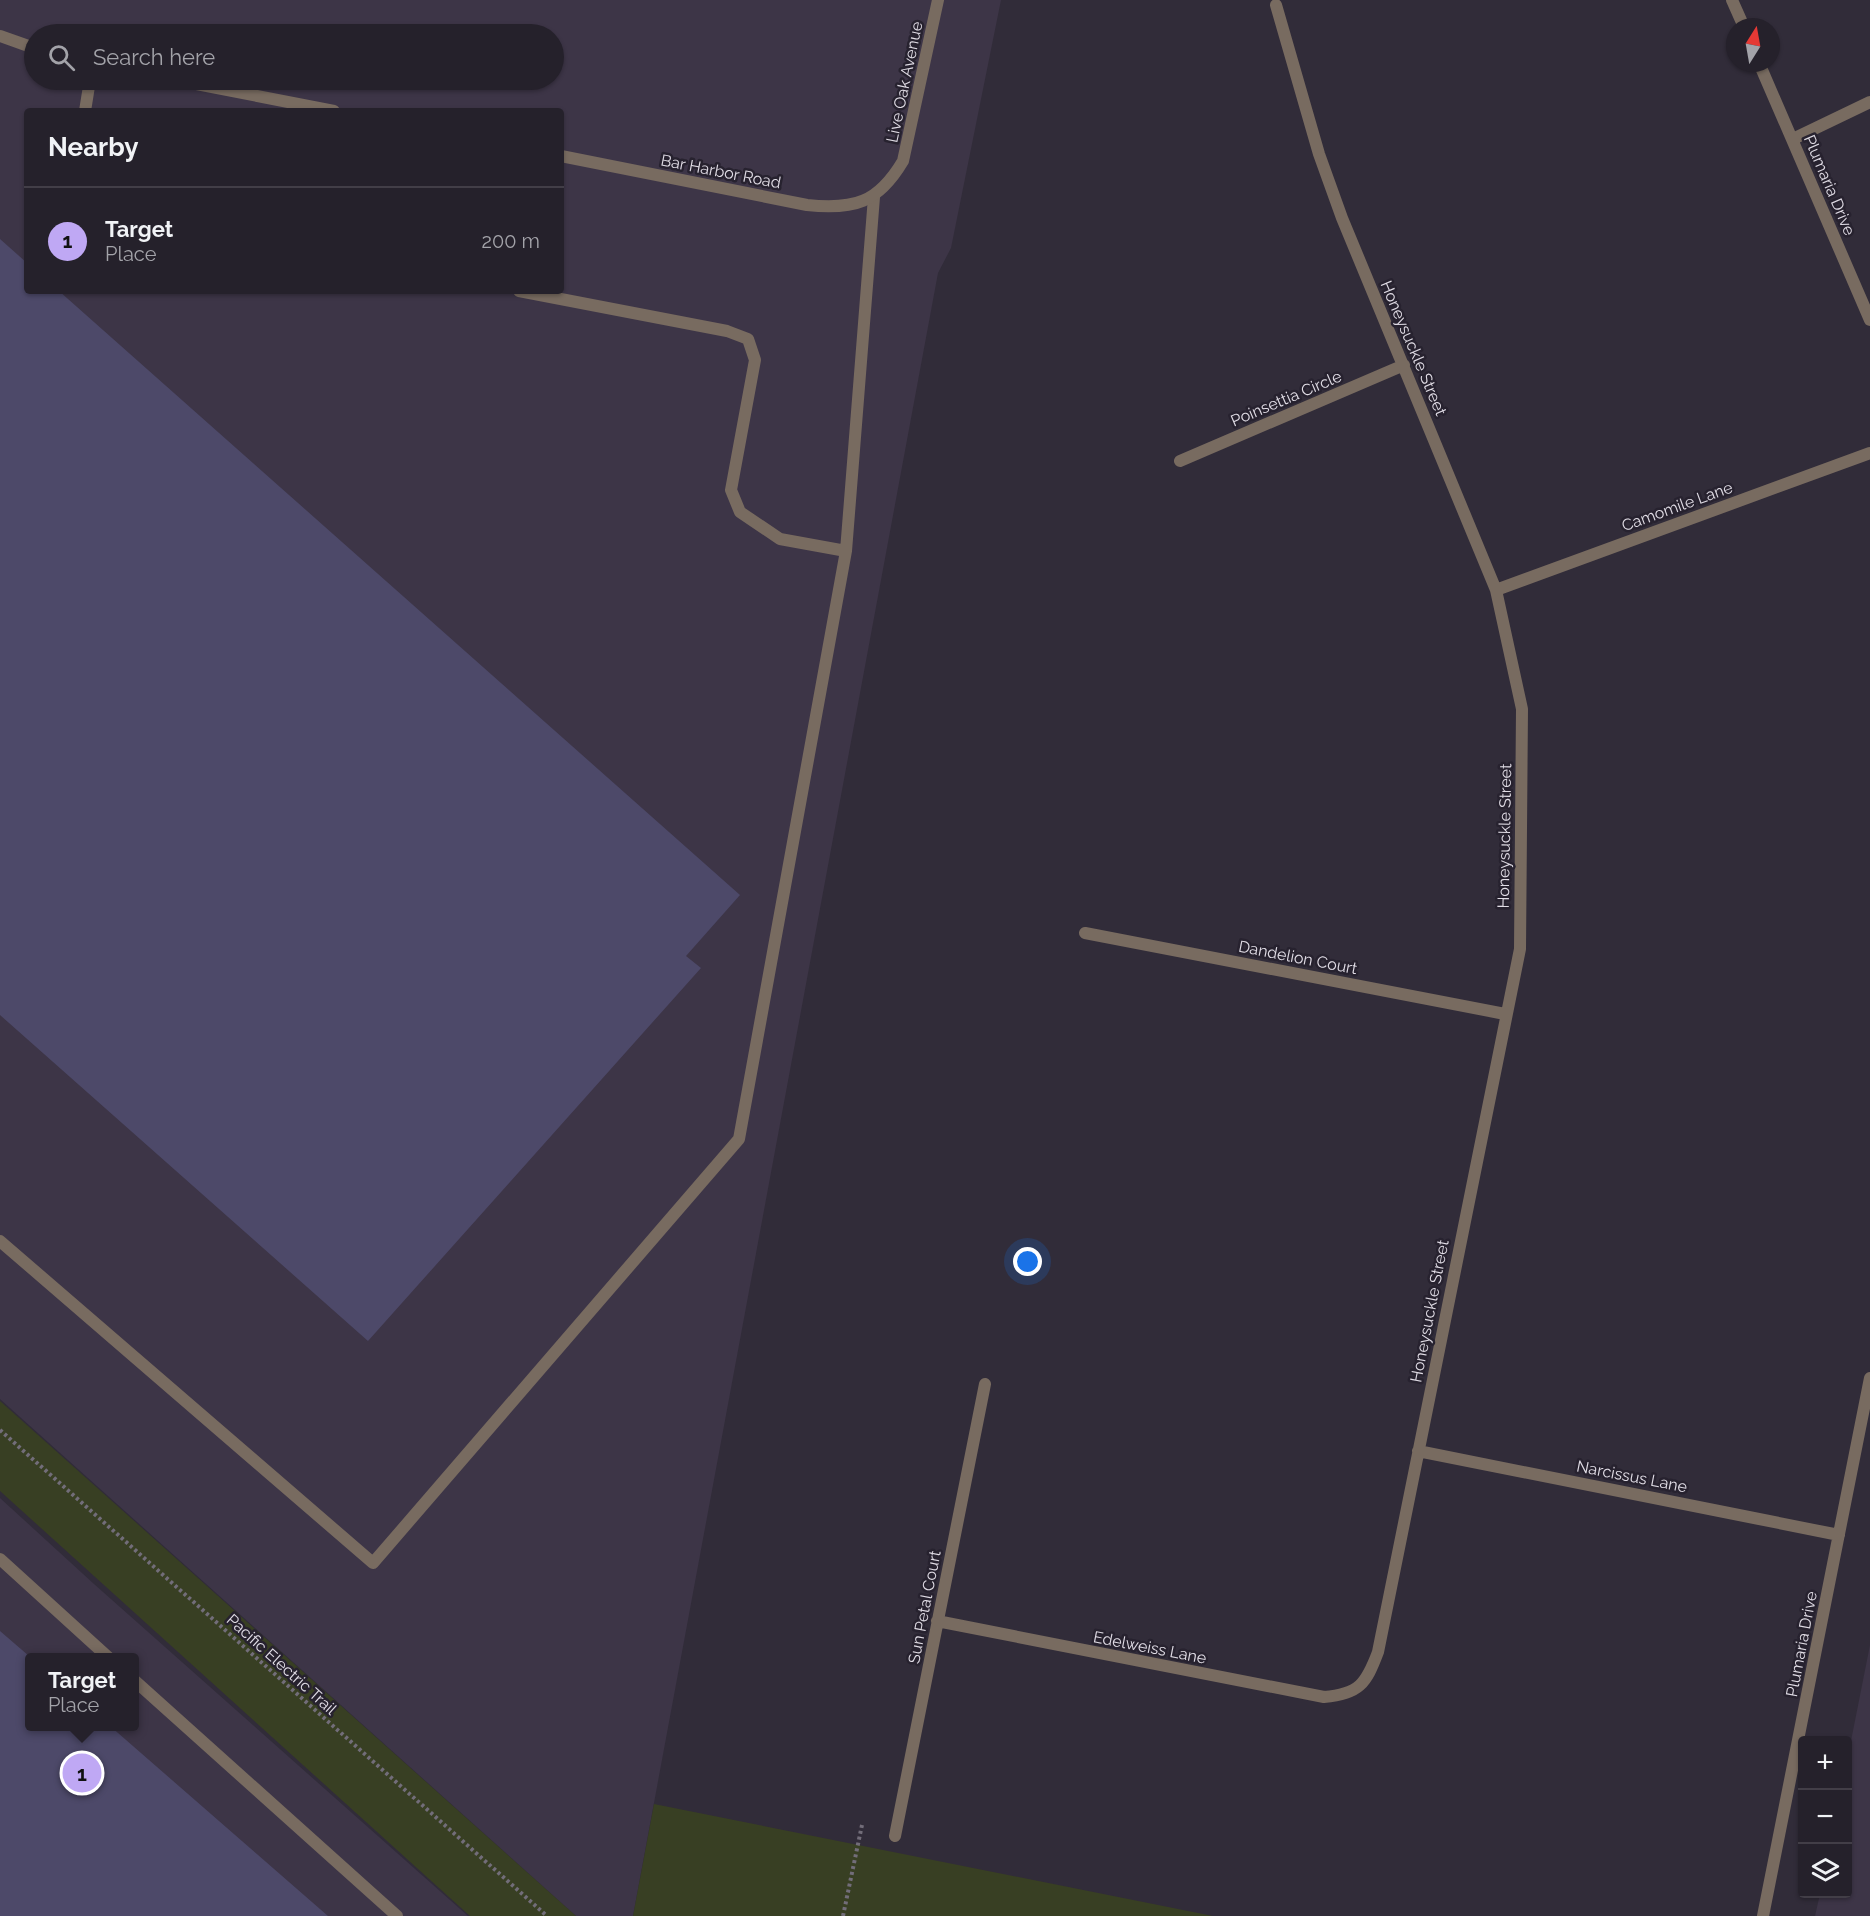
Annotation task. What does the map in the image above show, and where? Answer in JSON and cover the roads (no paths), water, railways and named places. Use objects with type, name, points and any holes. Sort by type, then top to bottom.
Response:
[{"type":"street","name":"Live Oak Avenue","points":[[874,197],[891,182],[903,161],[938,0]]},
{"type":"street","points":[[1732,0],[1740,18]]},
{"type":"street","name":"Honeysuckle Street","points":[[1276,5],[1319,154],[1359,260],[1496,590],[1522,710],[1520,949],[1505,1014],[1378,1652],[1365,1681],[1356,1690]]},
{"type":"street","points":[[0,36],[24,44]]},
{"type":"street","name":"Plumaria Drive","points":[[1763,72],[1870,320]]},
{"type":"street","points":[[86,108],[89,90]]},
{"type":"street","points":[[227,90],[319,108]]},
{"type":"street","points":[[1792,139],[1870,102]]},
{"type":"street","name":"Bar Harbor Road","points":[[564,157],[807,205],[831,208],[852,205],[874,197]]},
{"type":"street","points":[[0,1241],[373,1563],[739,1139],[846,551],[874,197]]},
{"type":"street","points":[[535,294],[727,331],[748,339],[755,360],[731,490],[740,512],[780,539],[846,551]]},
{"type":"street","name":"Poinsettia Circle","points":[[1180,461],[1404,365]]},
{"type":"street","name":"Camomile Lane","points":[[1496,590],[1870,453]]},
{"type":"street","name":"Dandelion Court","points":[[1085,933],[1505,1014]]},
{"type":"street","name":"Plumaria Drive","points":[[1763,1916],[1870,1378]]},
{"type":"street","name":"Sun Petal Court","points":[[895,1836],[985,1384]]},
{"type":"street","name":"Narcissus Lane","points":[[1418,1450],[1839,1535]]},
{"type":"street","points":[[0,1559],[103,1653]]},
{"type":"street","name":"Edelweiss Lane","points":[[938,1621],[1306,1695],[1342,1696],[1356,1690]]},
{"type":"street","points":[[139,1684],[397,1916]]},
{"type":"place","name":"Target","points":[[82,1773]]}]
